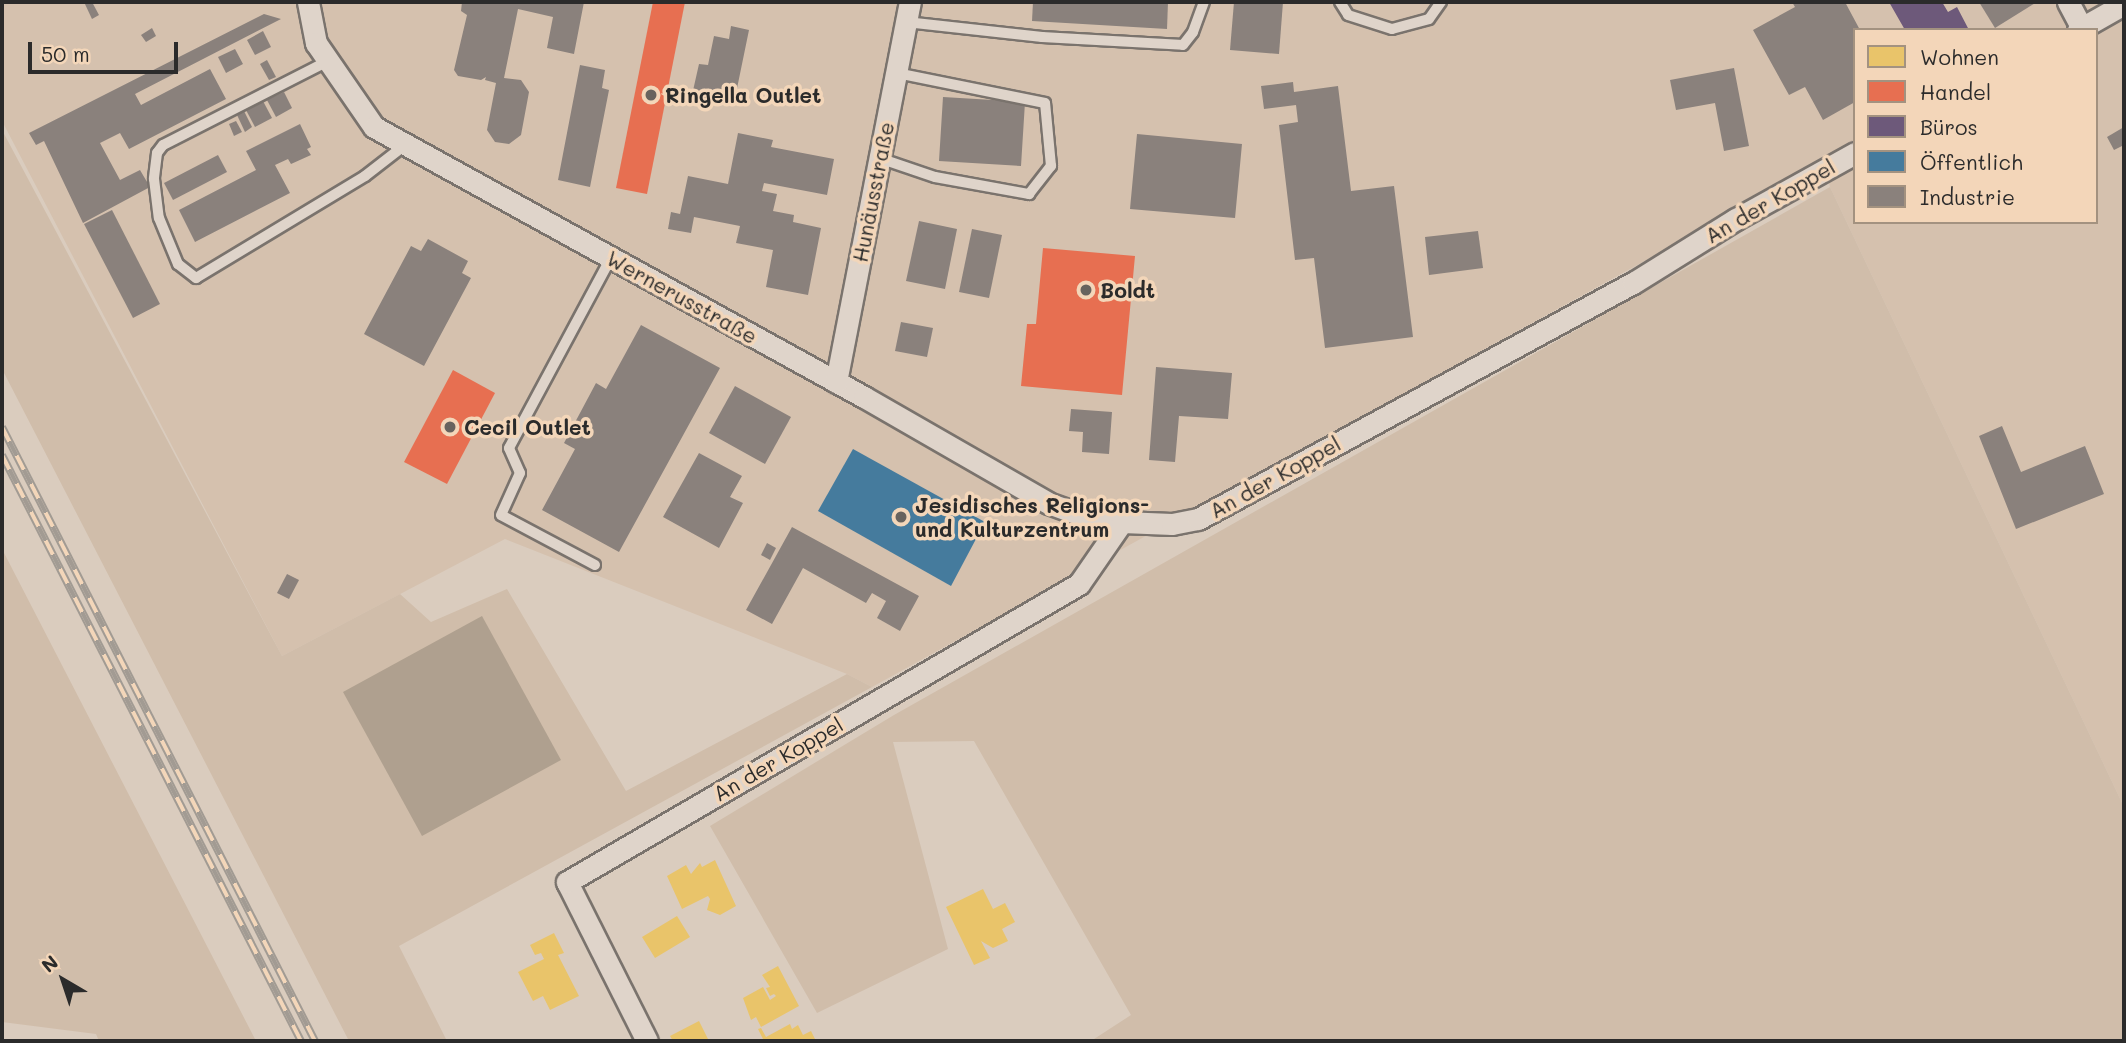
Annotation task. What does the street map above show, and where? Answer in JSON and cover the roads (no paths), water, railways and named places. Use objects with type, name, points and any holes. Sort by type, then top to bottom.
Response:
[{"type":"street","name":"Wernerusstraße","points":[[308,2],[316,43],[374,127],[836,382],[1048,503],[1080,515],[1122,522]]},
{"type":"street","points":[[2068,2],[2080,28]]},
{"type":"street","points":[[2082,28],[2124,4]]},
{"type":"street","name":"Hunäusstraße","points":[[836,382],[908,12]]},
{"type":"street","name":"An der Koppel","points":[[648,1041],[567,882],[1079,584],[1122,522],[1171,524],[1198,519],[1633,282],[1735,219],[1853,154]]},
{"type":"lane","points":[[908,12],[1042,37],[1183,45],[1199,21],[1204,2]]},
{"type":"lane","points":[[1340,2],[1348,15],[1392,29],[1429,19],[1441,2]]},
{"type":"lane","points":[[327,61],[163,145],[157,153],[153,179],[159,218],[177,264],[197,278],[365,176],[405,145]]},
{"type":"lane","points":[[879,158],[935,177],[1029,194],[1051,166],[1045,103],[896,73]]},
{"type":"lane","points":[[595,565],[501,515],[520,473],[509,448],[611,258]]},
{"type":"railway","points":[[2,427],[315,1041]]},
{"type":"railway","points":[[2,455],[301,1041]]},
{"type":"place","name":"Ringella Outlet","points":[[651,95]]},
{"type":"place","name":"Boldt","points":[[1086,290]]},
{"type":"place","name":"Cecil Outlet","points":[[450,427]]},
{"type":"place","name":"Jesidisches Religions- und Kulturzentrum","points":[[901,517]]}]
